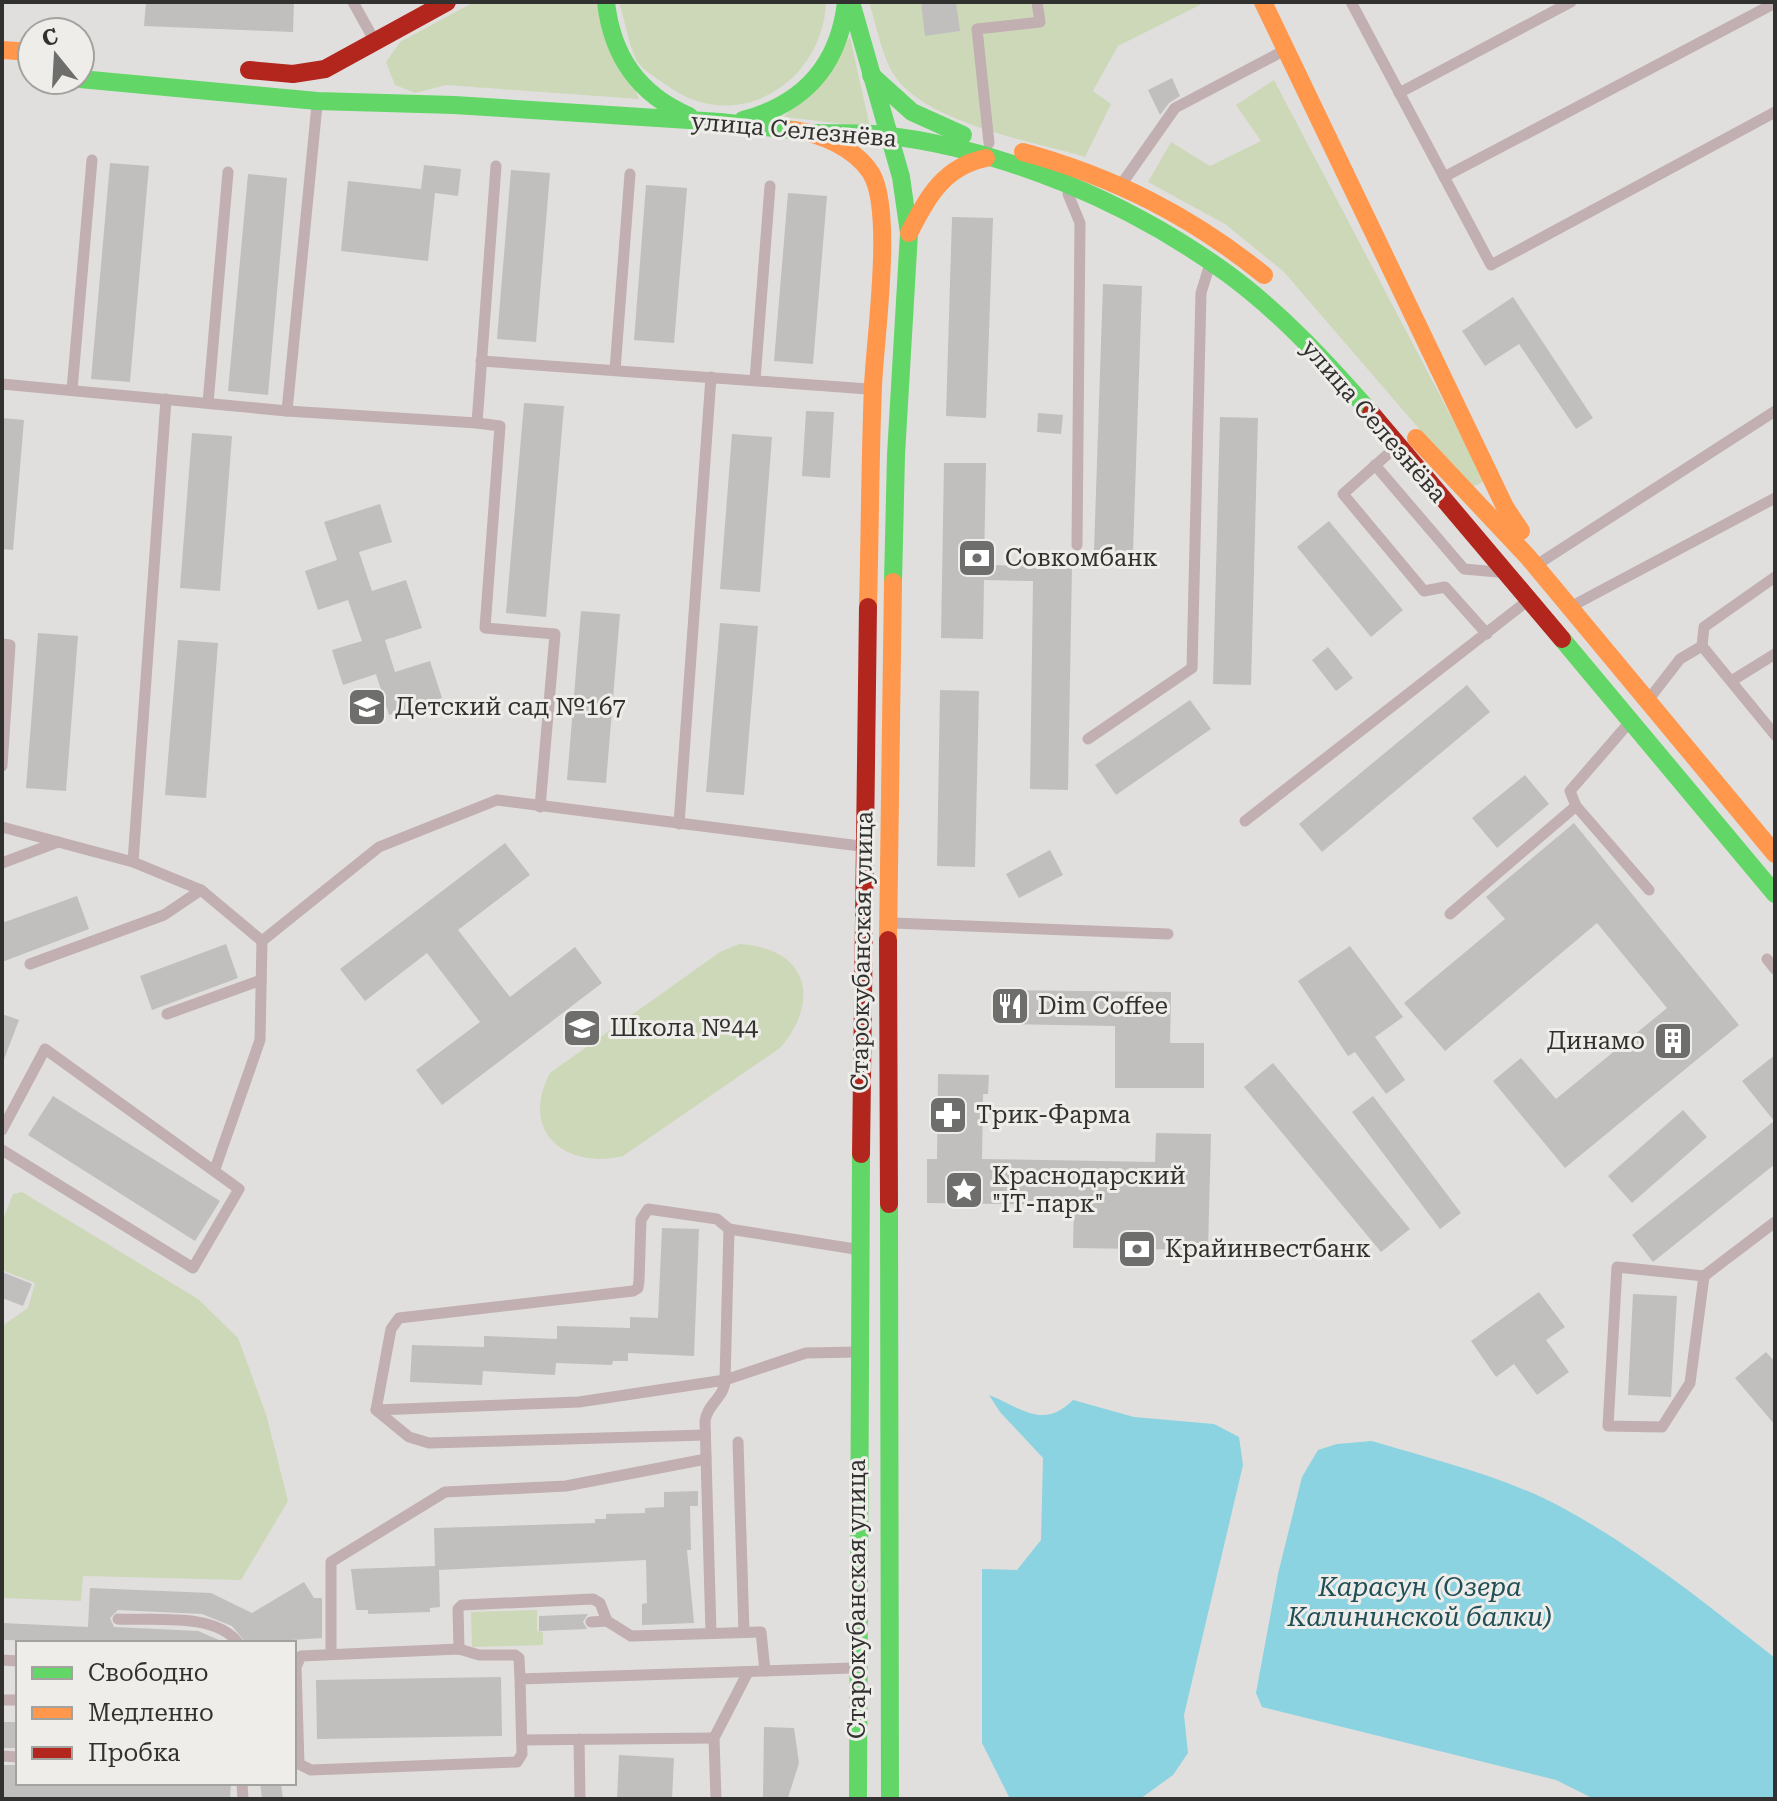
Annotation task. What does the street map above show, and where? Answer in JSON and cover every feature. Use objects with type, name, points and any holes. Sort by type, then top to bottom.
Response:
[{"type":"main road","points":[[225,67],[293,74],[325,69],[375,50],[447,2]]},
{"type":"main road","points":[[606,2],[616,50],[643,88],[682,113],[720,122],[763,116],[804,93],[833,56],[849,2]]},
{"type":"main road","name":"Старокубанская улица","points":[[849,2],[886,135],[901,177],[909,233],[896,455],[888,847],[890,1799]]},
{"type":"main road","name":"улица Селезнёва","points":[[1263,2],[1493,479],[1526,539],[1531,562],[1529,599]]},
{"type":"main road","name":"улица Селезнёва","points":[[871,75],[893,99],[938,129],[1124,211],[1211,262],[1295,332],[1529,599],[1775,894]]},
{"type":"main road","name":"улица Селезнёва","points":[[96,80],[317,101],[401,106],[454,105],[720,122],[816,133],[886,135],[1072,164],[1123,182],[1222,242],[1281,290]]},
{"type":"main road","points":[[381,83],[386,93],[401,106]]},
{"type":"main road","name":"Старокубанская улица","points":[[816,133],[859,159],[872,175],[880,203],[873,389],[858,1250],[858,1799]]},
{"type":"main road","name":"Старокубанская улица","points":[[909,233],[939,180],[962,163],[988,151]]},
{"type":"main road","name":"улица Селезнёва","points":[[1334,344],[1411,433],[1531,562],[1775,854]]},
{"type":"main road","name":"улица Селезнёва","points":[[1470,495],[1478,502],[1486,501],[1493,494],[1493,479]]},
{"type":"lane","points":[[353,2],[375,50]]},
{"type":"lane","points":[[988,151],[977,29],[1040,22],[1037,2]]},
{"type":"lane","points":[[1351,2],[1491,265],[1775,112]]},
{"type":"lane","points":[[1399,93],[1571,2]]},
{"type":"lane","points":[[1444,177],[1775,3]]},
{"type":"lane","points":[[1123,182],[1175,108],[1286,49]]},
{"type":"lane","points":[[287,411],[317,101]]},
{"type":"lane","points":[[72,390],[92,160]]},
{"type":"lane","points":[[477,423],[496,166]]},
{"type":"lane","points":[[208,403],[228,172]]},
{"type":"lane","points":[[615,370],[630,174]]},
{"type":"lane","points":[[755,380],[770,186]]},
{"type":"lane","points":[[1065,186],[1080,223],[1077,545]]},
{"type":"lane","points":[[1088,739],[1192,668],[1201,293],[1211,262],[1222,242]]},
{"type":"lane","points":[[481,361],[873,389]]},
{"type":"lane","points":[[679,824],[711,377]]},
{"type":"lane","points":[[2,384],[287,411],[500,426],[485,628],[555,634],[540,807]]},
{"type":"lane","points":[[133,862],[166,399]]},
{"type":"lane","points":[[1531,562],[1775,411]]},
{"type":"lane","points":[[1411,433],[1343,494],[1424,591],[1445,587],[1487,634]]},
{"type":"lane","points":[[1375,465],[1464,569],[1490,573],[1504,571]]},
{"type":"lane","points":[[1569,607],[1775,498]]},
{"type":"lane","points":[[1775,577],[1704,627],[1702,646],[1775,733]]},
{"type":"lane","points":[[1245,821],[1529,599]]},
{"type":"lane","points":[[2,644],[10,645],[2,766]]},
{"type":"lane","points":[[1649,890],[1576,806],[1570,791],[1680,659],[1702,646]]},
{"type":"lane","points":[[1733,680],[1775,654]]},
{"type":"lane","points":[[215,1169],[260,1040],[262,941],[379,847],[497,800],[888,847]]},
{"type":"lane","points":[[1450,914],[1576,806]]},
{"type":"lane","points":[[2,827],[133,862],[201,890],[262,941]]},
{"type":"lane","points":[[2,863],[59,842]]},
{"type":"lane","points":[[30,964],[164,915],[201,890]]},
{"type":"lane","points":[[888,923],[1168,934]]},
{"type":"lane","points":[[1767,959],[1775,969]]},
{"type":"lane","points":[[167,1014],[261,980]]},
{"type":"lane","points":[[2,1130],[45,1049],[239,1189],[193,1268],[2,1150]]},
{"type":"lane","points":[[376,1410],[391,1329],[399,1318],[633,1291],[638,1288],[641,1220],[648,1209],[717,1219],[729,1229],[858,1250]]},
{"type":"lane","points":[[1704,1276],[1690,1383],[1662,1427],[1608,1426],[1617,1267],[1704,1276],[1775,1222]]},
{"type":"lane","points":[[711,1633],[702,1499],[706,1413],[725,1390],[729,1229]]},
{"type":"lane","points":[[376,1410],[579,1402],[725,1380],[806,1353],[857,1352]]},
{"type":"lane","points":[[376,1410],[418,1443],[705,1435]]},
{"type":"lane","points":[[738,1442],[744,1632]]},
{"type":"lane","points":[[331,1653],[331,1562],[432,1497],[457,1490],[566,1486],[706,1459]]},
{"type":"lane","points":[[459,1649],[458,1609],[467,1603],[593,1599],[600,1603],[607,1621]]},
{"type":"lane","points":[[118,1619],[209,1624],[233,1635],[237,1641]]},
{"type":"lane","points":[[591,1622],[607,1621],[631,1636],[761,1632],[764,1636],[765,1671]]},
{"type":"lane","points":[[296,1661],[309,1653],[459,1649],[479,1655],[515,1655],[519,1658],[522,1759],[511,1764],[311,1770],[299,1764],[296,1718]]},
{"type":"lane","points":[[520,1679],[857,1668]]},
{"type":"lane","points":[[716,1799],[714,1738],[748,1672]]},
{"type":"lane","points":[[522,1740],[714,1738]]},
{"type":"lane","points":[[579,1739],[580,1799]]},
{"type":"green space","points":[[474,2],[597,2],[639,99],[446,85],[415,93],[395,85],[386,62],[400,42]]},
{"type":"green space","points":[[619,2],[826,2],[821,32],[809,57],[792,78],[770,94],[745,103],[718,105],[691,99],[642,68],[631,47]]},
{"type":"green space","points":[[869,2],[1206,2],[1118,46],[1093,91],[1111,104],[1085,157],[952,117],[906,89],[888,64]]},
{"type":"green space","points":[[850,37],[870,127],[784,117]]},
{"type":"green space","points":[[1274,80],[1485,481],[1470,488],[1284,272],[1225,224],[1148,182],[1171,142],[1210,166],[1261,141],[1236,105]]},
{"type":"green space","points":[[739,944],[780,955],[793,966],[801,979],[801,1012],[780,1048],[623,1156],[602,1159],[583,1157],[553,1142],[544,1129],[540,1113],[542,1094],[550,1073],[720,952]]},
{"type":"green space","points":[[22,1192],[198,1299],[238,1338],[266,1414],[288,1501],[241,1580],[83,1576],[81,1601],[2,1598],[2,1326],[28,1308],[35,1283],[2,1270],[2,1222],[13,1194]]},
{"type":"green space","points":[[537,1610],[537,1631],[543,1632],[543,1645],[472,1647],[471,1612]]},
{"type":"water","name":"Карасун (Озера Калининской балки)","points":[[989,1395],[1032,1414],[1052,1414],[1073,1400],[1134,1417],[1214,1424],[1239,1437],[1243,1465],[1184,1715],[1188,1753],[1173,1775],[1140,1799],[1010,1799],[982,1743],[982,1569],[1017,1570],[1041,1540],[1043,1458],[1000,1412]]},
{"type":"water","name":"Карасун (Озера Калининской балки)","points":[[1372,1441],[1492,1478],[1561,1507],[1645,1559],[1775,1658],[1775,1799],[1594,1799],[1556,1780],[1262,1707],[1256,1693],[1278,1574],[1302,1477],[1318,1450],[1337,1444]]},
{"type":"building","points":[[146,2],[294,2],[293,32],[144,26]]},
{"type":"building","points":[[921,2],[956,2],[960,31],[925,36]]},
{"type":"building","points":[[1172,78],[1180,96],[1169,103],[1160,115],[1148,90]]},
{"type":"building","points":[[110,163],[149,166],[130,382],[91,379]]},
{"type":"building","points":[[424,165],[461,169],[458,196],[435,193],[428,261],[341,251],[348,181],[421,189]]},
{"type":"building","points":[[511,170],[550,173],[536,342],[497,339]]},
{"type":"building","points":[[248,174],[287,178],[268,395],[228,391]]},
{"type":"building","points":[[646,185],[687,188],[674,343],[634,340]]},
{"type":"building","points":[[788,193],[827,196],[813,364],[774,361]]},
{"type":"building","points":[[952,217],[993,218],[986,418],[946,416]]},
{"type":"building","points":[[1103,284],[1142,286],[1133,552],[1094,551]]},
{"type":"building","points":[[1513,297],[1593,418],[1576,429],[1519,344],[1485,366],[1462,331]]},
{"type":"building","points":[[524,403],[564,406],[546,617],[506,613]]},
{"type":"building","points":[[806,411],[834,412],[830,478],[802,476]]},
{"type":"building","points":[[1038,413],[1063,415],[1061,434],[1037,432]]},
{"type":"building","points":[[1220,417],[1258,418],[1251,685],[1213,684]]},
{"type":"building","points":[[2,418],[24,420],[13,550],[2,549]]},
{"type":"building","points":[[192,433],[232,436],[220,591],[180,588]]},
{"type":"building","points":[[732,434],[772,437],[760,592],[720,589]]},
{"type":"building","points":[[944,463],[986,463],[984,565],[1072,566],[1068,790],[1030,789],[1033,581],[984,580],[983,639],[941,638]]},
{"type":"building","points":[[380,504],[392,542],[359,552],[372,591],[406,580],[422,628],[385,640],[395,672],[430,661],[442,698],[389,715],[376,674],[343,685],[332,650],[362,641],[348,600],[318,610],[305,571],[337,560],[324,522]]},
{"type":"building","points":[[1329,521],[1403,610],[1371,637],[1297,547]]},
{"type":"building","points":[[581,611],[620,614],[606,783],[567,780]]},
{"type":"building","points":[[720,623],[758,626],[744,795],[706,792]]},
{"type":"building","points":[[38,633],[78,636],[66,791],[26,788]]},
{"type":"building","points":[[178,640],[218,643],[206,798],[165,795]]},
{"type":"building","points":[[1328,647],[1353,678],[1336,691],[1312,660]]},
{"type":"building","points":[[1467,685],[1490,712],[1322,852],[1299,824]]},
{"type":"building","points":[[940,690],[979,691],[975,867],[937,866]]},
{"type":"building","points":[[1190,700],[1211,729],[1116,795],[1095,765]]},
{"type":"building","points":[[1525,775],[1549,804],[1497,848],[1472,818]]},
{"type":"building","points":[[1574,823],[1739,1025],[1565,1168],[1493,1081],[1521,1058],[1556,1099],[1667,1008],[1597,923],[1445,1051],[1404,1003],[1505,919],[1486,897]]},
{"type":"building","points":[[505,843],[530,875],[458,930],[510,997],[575,947],[602,983],[442,1105],[416,1070],[480,1022],[427,953],[365,1001],[340,969]]},
{"type":"building","points":[[1050,850],[1063,875],[1019,898],[1006,874]]},
{"type":"building","points":[[77,896],[89,929],[2,962],[2,923]]},
{"type":"building","points":[[226,944],[238,978],[152,1010],[140,976]]},
{"type":"building","points":[[1350,946],[1403,1017],[1375,1037],[1405,1080],[1386,1094],[1355,1052],[1348,1056],[1298,981]]},
{"type":"building","points":[[1002,990],[1171,992],[1170,1043],[1204,1043],[1204,1088],[1115,1088],[1115,1026],[1002,1024]]},
{"type":"building","points":[[2,1014],[19,1020],[3,1062],[2,1062]]},
{"type":"building","points":[[1775,1055],[1775,1164],[1653,1262],[1632,1235],[1774,1121],[1742,1081]]},
{"type":"building","points":[[1273,1063],[1410,1229],[1381,1252],[1244,1087]]},
{"type":"building","points":[[938,1074],[989,1075],[988,1094],[983,1094],[982,1159],[1155,1162],[1156,1133],[1211,1134],[1208,1250],[1073,1248],[1074,1205],[927,1203],[927,1159],[937,1159]]},
{"type":"building","points":[[53,1096],[220,1201],[195,1241],[28,1135]]},
{"type":"building","points":[[1373,1096],[1461,1213],[1440,1229],[1352,1112]]},
{"type":"building","points":[[1683,1110],[1707,1137],[1632,1203],[1608,1176]]},
{"type":"building","points":[[662,1228],[699,1229],[694,1356],[628,1353],[628,1361],[613,1361],[612,1365],[556,1363],[555,1375],[483,1371],[482,1385],[410,1382],[412,1345],[484,1347],[484,1336],[557,1339],[557,1326],[630,1328],[630,1317],[658,1318]]},
{"type":"building","points":[[2,1272],[32,1284],[23,1306],[2,1298]]},
{"type":"building","points":[[1539,1292],[1565,1327],[1546,1340],[1569,1372],[1537,1395],[1514,1364],[1496,1377],[1471,1341]]},
{"type":"building","points":[[1633,1294],[1677,1296],[1671,1397],[1628,1395]]},
{"type":"building","points":[[1766,1352],[1775,1362],[1775,1425],[1735,1378]]},
{"type":"building","points":[[698,1491],[698,1506],[690,1506],[691,1550],[687,1550],[694,1623],[642,1625],[642,1604],[647,1603],[646,1560],[439,1570],[440,1607],[430,1608],[430,1612],[368,1614],[368,1610],[356,1610],[351,1569],[435,1566],[434,1528],[595,1523],[595,1519],[606,1519],[606,1514],[645,1513],[645,1508],[664,1507],[664,1492]]},
{"type":"building","points":[[304,1582],[314,1598],[322,1598],[322,1638],[244,1641],[232,1626],[202,1614],[118,1610],[110,1618],[114,1627],[198,1631],[221,1641],[2,1640],[2,1623],[88,1627],[90,1588],[211,1593],[252,1613]]},
{"type":"building","points":[[588,1614],[583,1622],[587,1629],[539,1631],[539,1616]]},
{"type":"building","points":[[501,1677],[502,1736],[317,1739],[316,1680]]},
{"type":"building","points":[[2,1722],[16,1722],[16,1748],[2,1748]]},
{"type":"building","points":[[764,1727],[794,1728],[799,1763],[788,1798],[763,1797]]},
{"type":"building","points":[[619,1755],[674,1758],[672,1799],[617,1799]]},
{"type":"building","points":[[2,1765],[16,1765],[16,1785],[231,1785],[230,1799],[2,1799]]},
{"type":"building","points":[[260,1785],[281,1785],[283,1799],[262,1799]]},
{"type":"traffic: fast","points":[[606,2],[614,40],[631,71],[655,96],[689,116]]},
{"type":"traffic: fast","points":[[743,120],[784,104],[815,79],[836,45],[846,2]]},
{"type":"traffic: fast","points":[[851,2],[901,177],[909,233],[896,455],[893,582]]},
{"type":"traffic: fast","points":[[871,75],[912,112],[963,135]]},
{"type":"traffic: fast","points":[[96,80],[317,101],[454,105],[720,122],[793,130]]},
{"type":"traffic: fast","points":[[816,133],[883,135],[974,152],[1019,166],[1107,202],[1190,248],[1248,289],[1303,339],[1371,413]]},
{"type":"traffic: fast","points":[[1562,639],[1775,894]]},
{"type":"traffic: fast","points":[[858,1799],[861,1154]]},
{"type":"traffic: fast","points":[[889,1204],[890,1799]]},
{"type":"traffic: slow","points":[[1263,2],[1505,507],[1521,531]]},
{"type":"traffic: slow","points":[[2,50],[16,51]]},
{"type":"traffic: slow","points":[[793,130],[825,138],[856,156],[871,173],[878,191],[882,244],[873,386],[868,607]]},
{"type":"traffic: slow","points":[[1023,152],[1089,173],[1150,201],[1208,234],[1264,275]]},
{"type":"traffic: slow","points":[[909,233],[938,185],[958,168],[986,158]]},
{"type":"traffic: slow","points":[[1416,438],[1528,557],[1775,854]]},
{"type":"traffic: slow","points":[[888,940],[893,582]]},
{"type":"traffic: jam","points":[[249,70],[293,74],[325,69],[447,2]]},
{"type":"traffic: jam","points":[[1371,413],[1562,639]]},
{"type":"traffic: jam","points":[[861,1154],[868,607]]},
{"type":"traffic: jam","points":[[888,940],[889,1204]]},
{"type":"place","name":"Совкомбанк","points":[[977,558]]},
{"type":"place","name":"Детский сад №167","points":[[367,707]]},
{"type":"place","name":"Dim Coffee","points":[[1010,1006]]},
{"type":"place","name":"Школа №44","points":[[582,1028]]},
{"type":"place","name":"Динамо","points":[[1673,1041]]},
{"type":"place","name":"Трик-Фарма","points":[[948,1115]]},
{"type":"place","name":"Краснодарский \"IT-парк\"","points":[[964,1190]]},
{"type":"place","name":"Крайинвестбанк","points":[[1137,1249]]}]
